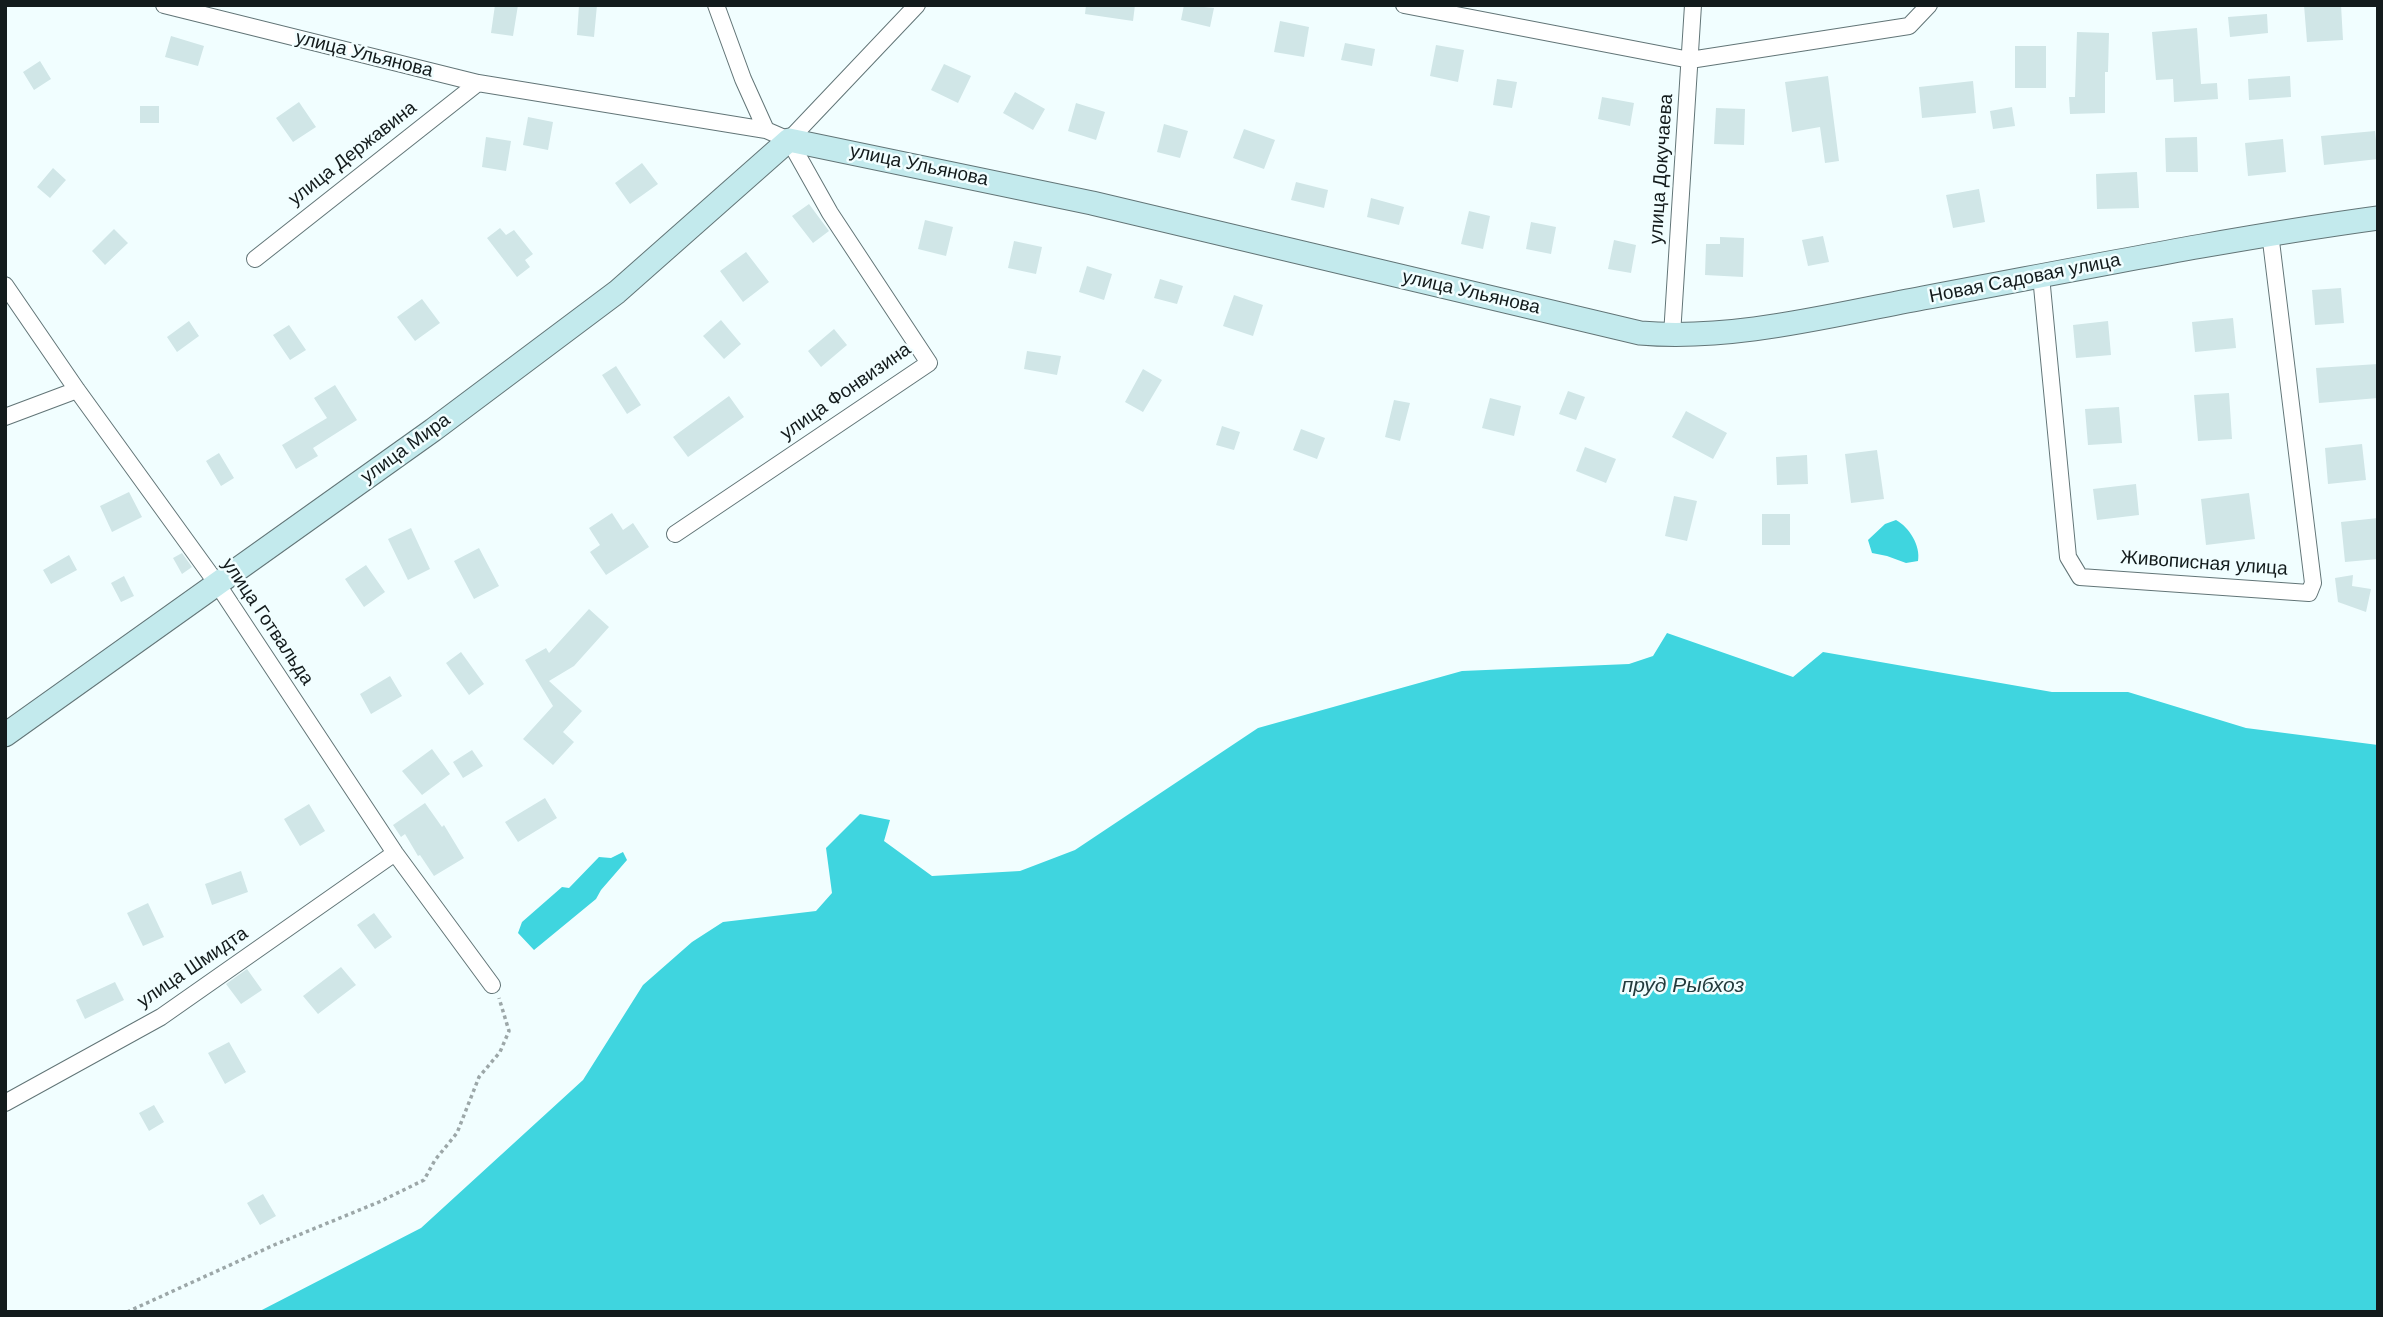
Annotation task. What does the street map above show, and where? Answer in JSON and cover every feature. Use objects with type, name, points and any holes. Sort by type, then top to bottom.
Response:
[{"type":"street","name":"улица Ульянова","points":[[164,5],[478,83],[766,130],[789,141],[1092,203],[1640,333],[1672,335]]},
{"type":"street","points":[[716,5],[743,79],[766,130]]},
{"type":"street","points":[[789,141],[917,5]]},
{"type":"street","points":[[1404,5],[1690,60],[1909,26],[1929,5]]},
{"type":"street","name":"улица Докучаева","points":[[1672,335],[1693,5]]},
{"type":"street","name":"улица Державина","points":[[255,259],[478,83]]},
{"type":"street","name":"улица Фонвизина","points":[[675,534],[929,363],[830,213],[789,141]]},
{"type":"street","name":"улица Мира","points":[[5,735],[433,430],[617,292],[789,141]]},
{"type":"street","name":"Новая Садовая улица","points":[[1672,335],[1721,332],[1805,320],[2270,233],[2378,218]]},
{"type":"street","name":"Живописная улица","points":[[2041,276],[2068,556],[2080,577],[2309,593],[2313,583],[2270,233]]},
{"type":"street","name":"улица Готвальда","points":[[5,285],[218,585],[395,853],[492,985]]},
{"type":"street","points":[[5,417],[77,390]]},
{"type":"street","name":"улица Шмидта","points":[[5,1103],[161,1017],[395,853]]},
{"type":"path","points":[[127,1312],[424,1180],[435,1160],[457,1133],[479,1077],[500,1052],[509,1031],[504,1011],[492,985]]},
{"type":"water","points":[[1896,520],[1913,538],[1918,549],[1918,561],[1906,563],[1872,553],[1868,540],[1885,524]]},
{"type":"water","name":"пруд Рыбхоз","points":[[1667,633],[1793,677],[1823,652],[2052,692],[2128,692],[2246,728],[2378,745],[2378,1312],[258,1312],[421,1228],[583,1080],[643,985],[692,942],[723,922],[816,911],[832,893],[826,848],[860,814],[890,820],[884,841],[932,876],[1020,871],[1075,850],[1258,728],[1462,671],[1629,664],[1653,656]]},
{"type":"water","points":[[623,852],[627,860],[596,899],[534,950],[518,933],[522,922],[562,887],[569,888],[599,857],[611,858]]},
{"type":"building","points":[[495,5],[518,5],[513,36],[491,33]]},
{"type":"building","points":[[579,5],[597,5],[594,37],[577,35]]},
{"type":"building","points":[[1086,5],[1135,5],[1133,21],[1085,14]]},
{"type":"building","points":[[1184,5],[1214,8],[1210,27],[1181,20]]},
{"type":"building","points":[[2304,5],[2341,5],[2343,40],[2307,42]]},
{"type":"building","points":[[2267,14],[2268,33],[2230,37],[2228,17]]},
{"type":"building","points":[[1280,21],[1309,27],[1304,57],[1274,52]]},
{"type":"building","points":[[2197,28],[2201,84],[2217,83],[2218,99],[2174,102],[2173,79],[2156,80],[2152,32]]},
{"type":"building","points":[[2077,32],[2109,33],[2105,113],[2070,114],[2069,97],[2075,97]]},
{"type":"building","points":[[171,36],[204,46],[198,66],[165,57]]},
{"type":"building","points":[[1345,43],[1375,49],[1372,66],[1341,60]]},
{"type":"building","points":[[1436,45],[1464,50],[1458,82],[1430,76]]},
{"type":"building","points":[[2015,46],[2046,46],[2046,88],[2015,88]]},
{"type":"building","points":[[40,61],[51,79],[34,90],[23,72]]},
{"type":"building","points":[[944,64],[971,76],[958,103],[931,90]]},
{"type":"building","points":[[1828,76],[1839,161],[1825,163],[1820,127],[1792,132],[1785,82]]},
{"type":"building","points":[[2290,76],[2291,97],[2249,100],[2248,79]]},
{"type":"building","points":[[1497,79],[1517,82],[1512,108],[1493,105]]},
{"type":"building","points":[[1973,81],[1976,113],[1922,118],[1919,87]]},
{"type":"building","points":[[1015,92],[1045,109],[1033,130],[1003,113]]},
{"type":"building","points":[[1602,97],[1634,103],[1630,126],[1598,119]]},
{"type":"building","points":[[299,102],[316,127],[293,142],[276,118]]},
{"type":"building","points":[[1076,103],[1105,112],[1096,140],[1068,131]]},
{"type":"building","points":[[140,106],[159,106],[159,123],[140,123]]},
{"type":"building","points":[[2012,107],[2015,126],[1993,129],[1990,111]]},
{"type":"building","points":[[1716,108],[1745,109],[1744,145],[1714,144]]},
{"type":"building","points":[[528,117],[553,122],[548,150],[523,145]]},
{"type":"building","points":[[1164,124],[1188,131],[1180,158],[1157,152]]},
{"type":"building","points":[[1244,129],[1275,140],[1264,169],[1233,158]]},
{"type":"building","points":[[2375,131],[2378,159],[2324,165],[2321,136]]},
{"type":"building","points":[[486,137],[511,141],[506,171],[482,167]]},
{"type":"building","points":[[2197,137],[2198,172],[2166,172],[2165,138]]},
{"type":"building","points":[[2283,139],[2286,172],[2248,176],[2245,143]]},
{"type":"building","points":[[642,163],[658,184],[630,204],[615,183]]},
{"type":"building","points":[[53,168],[66,180],[50,198],[37,187]]},
{"type":"building","points":[[2137,172],[2139,208],[2097,209],[2096,174]]},
{"type":"building","points":[[1296,182],[1328,190],[1324,208],[1291,200]]},
{"type":"building","points":[[1979,189],[1985,222],[1953,228],[1946,195]]},
{"type":"building","points":[[1371,198],[1404,207],[1399,225],[1367,217]]},
{"type":"building","points":[[809,204],[829,231],[813,243],[792,216]]},
{"type":"building","points":[[1469,211],[1490,216],[1483,249],[1461,244]]},
{"type":"building","points":[[925,220],[953,227],[946,256],[918,249]]},
{"type":"building","points":[[1531,222],[1556,227],[1551,254],[1526,249]]},
{"type":"building","points":[[500,228],[506,235],[514,230],[533,254],[525,260],[530,267],[517,277],[487,238]]},
{"type":"building","points":[[114,229],[128,243],[105,265],[92,251]]},
{"type":"building","points":[[1823,236],[1829,262],[1808,266],[1802,240]]},
{"type":"building","points":[[1720,237],[1744,238],[1743,277],[1705,275],[1706,244],[1720,244]]},
{"type":"building","points":[[1614,240],[1636,245],[1631,273],[1608,269]]},
{"type":"building","points":[[1014,241],[1042,247],[1036,274],[1008,268]]},
{"type":"building","points":[[746,252],[769,282],[743,302],[720,271]]},
{"type":"building","points":[[1087,266],[1112,274],[1104,300],[1079,292]]},
{"type":"building","points":[[1160,279],[1183,286],[1177,304],[1154,298]]},
{"type":"building","points":[[2341,288],[2344,323],[2315,325],[2312,290]]},
{"type":"building","points":[[1234,295],[1263,305],[1253,336],[1223,326]]},
{"type":"building","points":[[422,299],[440,323],[415,341],[397,317]]},
{"type":"building","points":[[2233,318],[2236,348],[2195,352],[2192,322]]},
{"type":"building","points":[[721,320],[741,344],[724,359],[703,336]]},
{"type":"building","points":[[189,321],[199,336],[177,352],[167,337]]},
{"type":"building","points":[[2108,321],[2111,355],[2076,358],[2073,325]]},
{"type":"building","points":[[289,325],[306,350],[290,360],[273,335]]},
{"type":"building","points":[[834,329],[847,345],[821,367],[808,351]]},
{"type":"building","points":[[1027,351],[1061,356],[1057,375],[1024,369]]},
{"type":"building","points":[[2378,364],[2378,398],[2319,403],[2316,368]]},
{"type":"building","points":[[616,366],[641,405],[627,414],[602,375]]},
{"type":"building","points":[[1143,369],[1162,380],[1143,412],[1125,402]]},
{"type":"building","points":[[335,385],[357,420],[313,448],[318,456],[296,469],[282,445],[327,418],[314,398]]},
{"type":"building","points":[[1568,391],[1585,397],[1576,420],[1559,414]]},
{"type":"building","points":[[2229,393],[2232,439],[2198,441],[2194,395]]},
{"type":"building","points":[[729,396],[744,417],[688,457],[673,437]]},
{"type":"building","points":[[1490,398],[1521,406],[1514,436],[1482,428]]},
{"type":"building","points":[[1394,400],[1410,403],[1400,441],[1385,437]]},
{"type":"building","points":[[2119,407],[2122,443],[2088,445],[2085,409]]},
{"type":"building","points":[[1686,411],[1727,433],[1713,459],[1672,437]]},
{"type":"building","points":[[1222,426],[1240,432],[1234,450],[1216,445]]},
{"type":"building","points":[[1301,429],[1325,438],[1317,459],[1293,450]]},
{"type":"building","points":[[2362,444],[2366,480],[2328,484],[2325,448]]},
{"type":"building","points":[[1585,447],[1616,459],[1606,483],[1576,471]]},
{"type":"building","points":[[1877,450],[1884,499],[1851,503],[1845,454]]},
{"type":"building","points":[[219,453],[234,478],[221,486],[206,461]]},
{"type":"building","points":[[1807,455],[1808,484],[1777,485],[1776,457]]},
{"type":"building","points":[[2136,484],[2139,515],[2097,520],[2093,489]]},
{"type":"building","points":[[129,492],[142,517],[112,532],[100,506]]},
{"type":"building","points":[[2249,493],[2255,539],[2206,545],[2201,499]]},
{"type":"building","points":[[1674,496],[1697,501],[1687,541],[1665,536]]},
{"type":"building","points":[[612,513],[623,530],[633,523],[649,547],[606,575],[590,552],[600,545],[589,528]]},
{"type":"building","points":[[1762,514],[1790,514],[1790,545],[1762,545]]},
{"type":"building","points":[[2378,518],[2378,559],[2345,562],[2341,522]]},
{"type":"building","points":[[411,528],[430,569],[408,580],[388,539]]},
{"type":"building","points":[[479,548],[499,586],[474,599],[454,561]]},
{"type":"building","points":[[182,553],[192,567],[182,574],[173,558]]},
{"type":"building","points":[[69,555],[77,570],[51,584],[43,570]]},
{"type":"building","points":[[366,565],[385,592],[364,607],[345,579]]},
{"type":"building","points":[[2353,575],[2352,586],[2371,589],[2366,612],[2338,602],[2335,578]]},
{"type":"building","points":[[124,576],[134,596],[121,602],[111,583]]},
{"type":"building","points":[[589,609],[609,627],[574,666],[549,681],[582,711],[563,732],[574,742],[553,765],[523,739],[553,706],[525,660],[546,648],[549,653]]},
{"type":"building","points":[[461,652],[484,684],[469,695],[446,663]]},
{"type":"building","points":[[390,676],[402,696],[371,714],[360,694]]},
{"type":"building","points":[[432,749],[450,774],[422,795],[402,771]]},
{"type":"building","points":[[472,750],[483,766],[463,778],[453,762]]},
{"type":"building","points":[[545,798],[557,818],[518,842],[505,822]]},
{"type":"building","points":[[425,803],[442,827],[444,825],[464,858],[434,876],[405,834],[401,837],[393,825]]},
{"type":"building","points":[[309,804],[325,831],[300,846],[284,819]]},
{"type":"building","points":[[241,871],[248,892],[212,905],[205,884]]},
{"type":"building","points":[[148,903],[164,937],[143,946],[127,913]]},
{"type":"building","points":[[374,913],[392,937],[375,949],[357,925]]},
{"type":"building","points":[[341,967],[356,985],[318,1014],[303,996]]},
{"type":"building","points":[[247,969],[262,990],[241,1004],[226,984]]},
{"type":"building","points":[[115,982],[124,1000],[85,1019],[76,1000]]},
{"type":"building","points":[[229,1042],[246,1072],[225,1084],[208,1053]]},
{"type":"building","points":[[154,1105],[164,1122],[149,1131],[139,1113]]},
{"type":"building","points":[[263,1194],[276,1216],[260,1225],[247,1203]]}]
